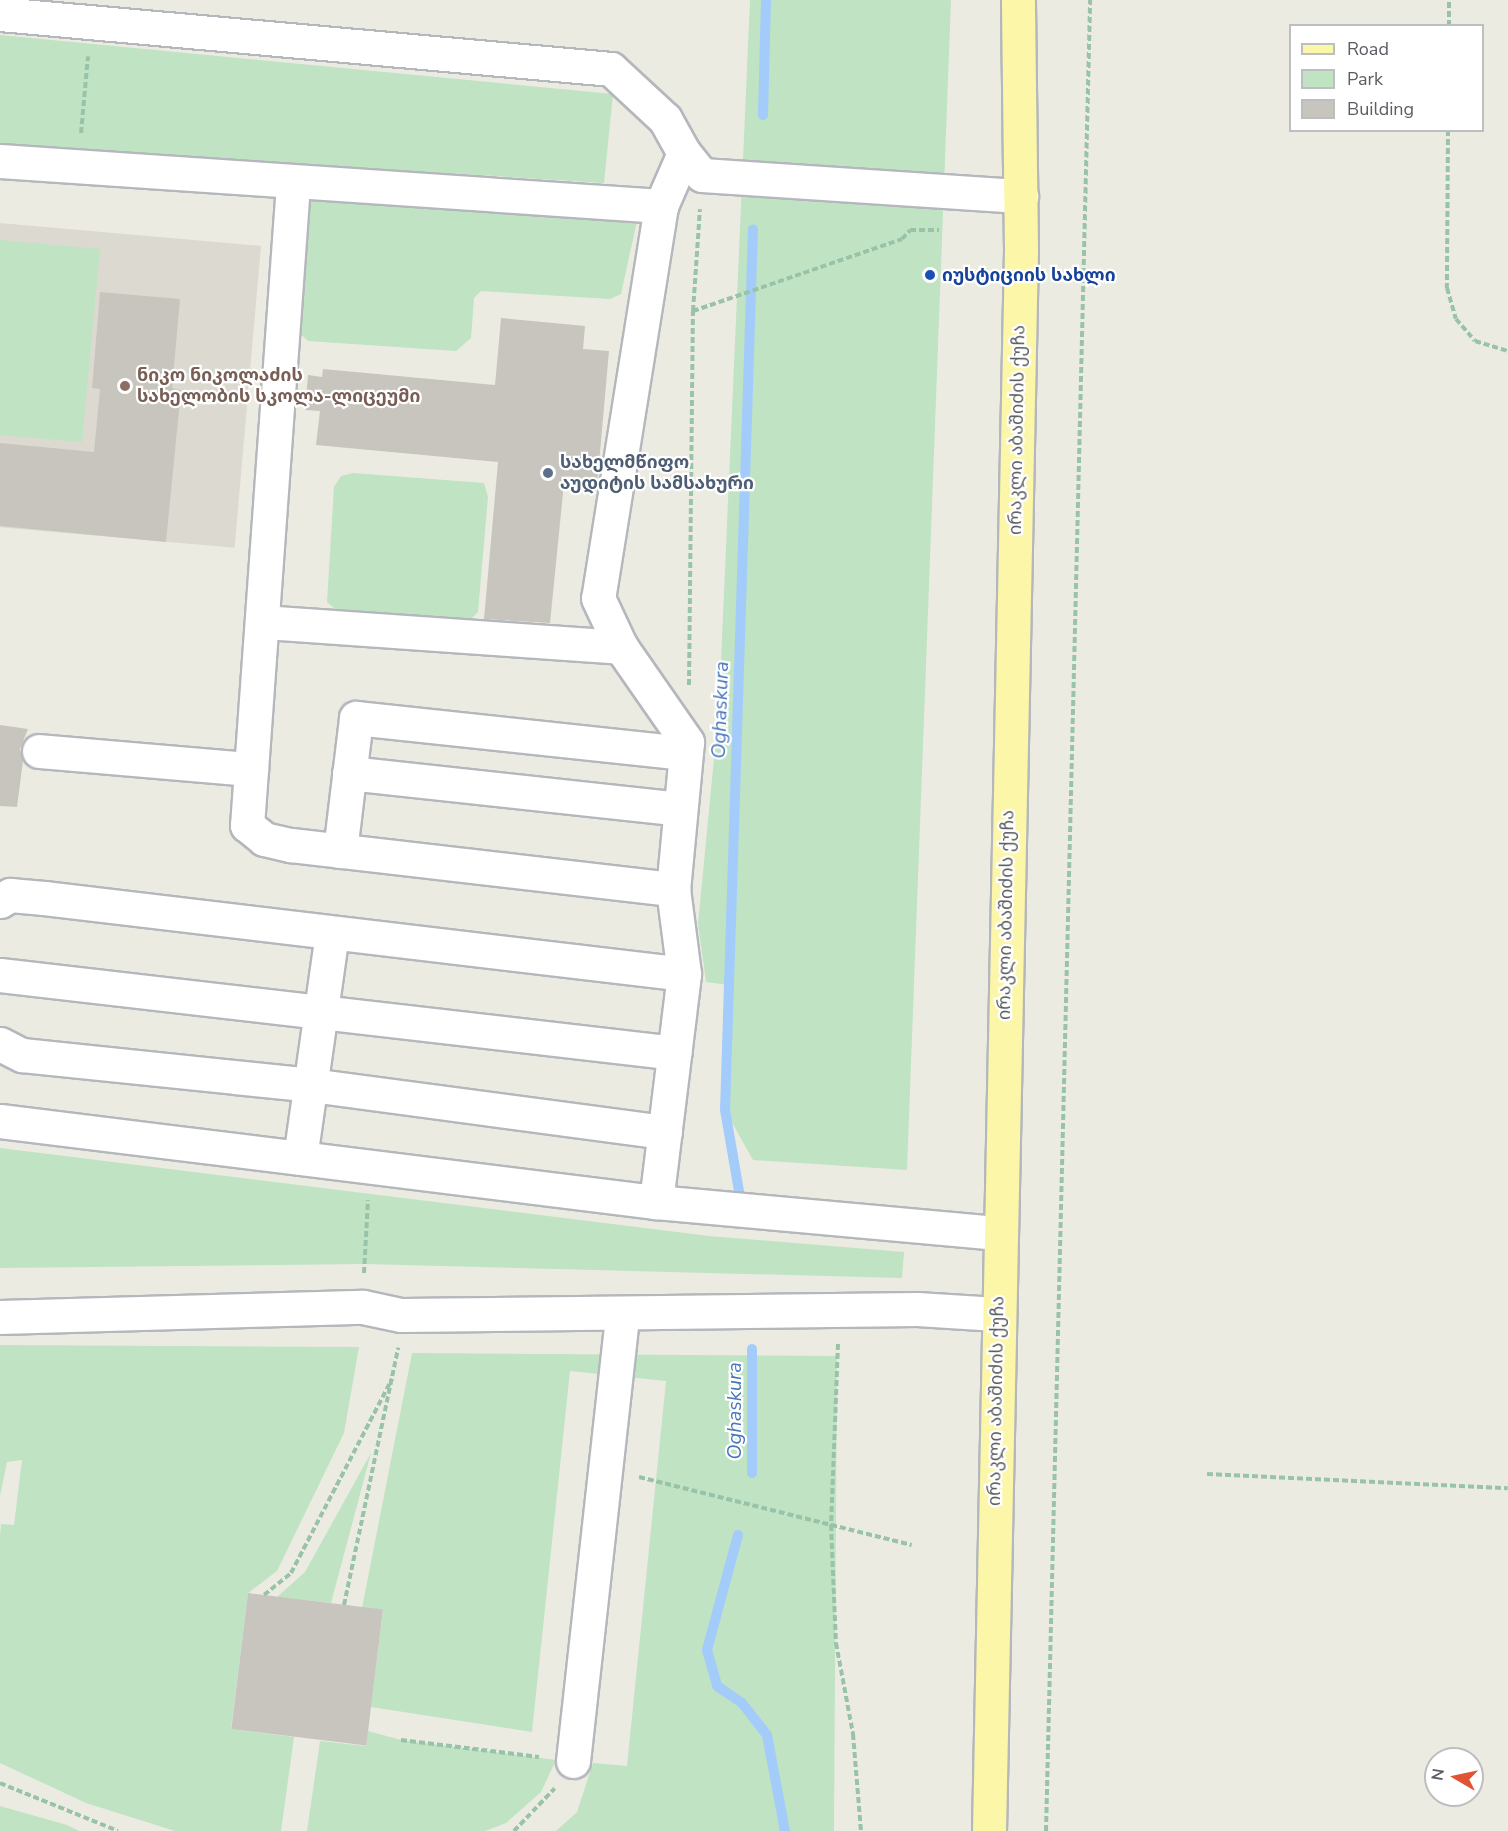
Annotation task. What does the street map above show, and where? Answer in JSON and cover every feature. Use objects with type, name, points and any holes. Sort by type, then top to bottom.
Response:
[{"type":"main road","name":"ირაკლი აბაშიძის ქუჩა","points":[[989,1831],[997,1314],[1021,196],[1017,0]]},
{"type":"street","points":[[0,14],[611,69],[665,118],[693,164]]},
{"type":"street","points":[[0,161],[293,184],[661,206]]},
{"type":"street","points":[[693,164],[1021,196]]},
{"type":"street","points":[[656,1202],[684,974],[673,889],[686,748],[621,647],[598,598],[661,206],[693,164]]},
{"type":"street","points":[[293,184],[264,622],[247,825],[264,839],[673,889]]},
{"type":"street","points":[[264,622],[621,647]]},
{"type":"street","points":[[340,850],[356,717],[686,748]]},
{"type":"street","points":[[39,751],[251,769]]},
{"type":"street","points":[[349,773],[680,809]]},
{"type":"street","points":[[0,901],[10,895],[44,898],[684,974]]},
{"type":"street","points":[[300,1158],[332,933]]},
{"type":"street","points":[[0,975],[322,1009],[675,1053]]},
{"type":"street","points":[[0,1044],[22,1055],[311,1085],[665,1132]]},
{"type":"street","points":[[0,1121],[656,1202],[999,1233]]},
{"type":"street","points":[[0,1317],[363,1307],[401,1315],[622,1315],[917,1309],[997,1314]]},
{"type":"street","points":[[573,1761],[622,1315]]},
{"type":"path","points":[[1046,1831],[1090,0]]},
{"type":"path","points":[[1449,0],[1449,24]]},
{"type":"path","points":[[78,167],[92,23]]},
{"type":"path","points":[[1448,132],[1447,288],[1456,319],[1475,341],[1508,351]]},
{"type":"path","points":[[686,748],[693,164]]},
{"type":"path","points":[[693,311],[902,239],[910,230],[939,230]]},
{"type":"path","points":[[363,1307],[369,1167]]},
{"type":"path","points":[[839,1310],[831,1525],[836,1642],[853,1734],[861,1831]]},
{"type":"path","points":[[344,1605],[395,1374],[401,1315]]},
{"type":"path","points":[[264,1595],[291,1573],[395,1374]]},
{"type":"path","points":[[606,1469],[912,1545]]},
{"type":"path","points":[[1207,1474],[1508,1488]]},
{"type":"path","points":[[401,1740],[573,1761],[544,1804],[514,1831]]},
{"type":"path","points":[[0,1783],[118,1831]]},
{"type":"shaded area","name":"ნიკო ნიკოლაძის სახელობის სკოლა-ლიცეუმი","points":[[0,223],[261,246],[235,548],[0,527]]},
{"type":"green space","points":[[750,0],[951,0],[907,1170],[753,1160],[725,1110],[728,985],[706,982],[698,924],[719,707]]},
{"type":"green space","points":[[0,35],[613,94],[604,183],[0,145]]},
{"type":"green space","points":[[312,201],[637,221],[621,294],[610,299],[481,291],[474,298],[471,338],[456,351],[308,341],[295,329],[306,205]]},
{"type":"green space","points":[[0,240],[100,249],[82,442],[0,435]]},
{"type":"green space","points":[[353,473],[484,483],[488,497],[478,612],[472,618],[464,622],[341,614],[327,602],[334,487],[341,476]]},
{"type":"green space","points":[[0,1148],[709,1236],[904,1252],[902,1278],[365,1264],[0,1268]]},
{"type":"green space","points":[[0,1345],[359,1347],[344,1433],[277,1571],[248,1593],[231,1729],[294,1737],[281,1831],[175,1831],[86,1803],[0,1763],[0,1536],[1,1524],[14,1525],[22,1460],[7,1462],[0,1496]]},
{"type":"green space","points":[[412,1353],[837,1356],[834,1831],[556,1831],[577,1812],[593,1763],[627,1766],[666,1381],[570,1371],[532,1732],[371,1707],[383,1610],[362,1608]]},
{"type":"green space","points":[[371,1453],[331,1603],[277,1597],[305,1572]]},
{"type":"green space","points":[[368,1731],[401,1740],[556,1760],[541,1792],[506,1823],[485,1831],[307,1831],[320,1741],[366,1746]]},
{"type":"green space","points":[[0,1806],[67,1825],[79,1831],[0,1831]]},
{"type":"building","points":[[100,292],[180,299],[172,388],[181,390],[166,542],[0,526],[0,443],[94,452],[100,389],[92,388]]},
{"type":"building","name":"სახელმწიფო აუდიტის სამსახური","points":[[501,318],[585,326],[583,349],[609,351],[597,486],[564,483],[550,623],[484,619],[498,462],[316,445],[320,411],[305,410],[308,375],[322,377],[323,369],[495,385]]},
{"type":"building","points":[[0,725],[28,729],[20,749],[23,761],[17,807],[0,806]]},
{"type":"building","points":[[248,1593],[383,1610],[366,1746],[231,1729]]},
{"type":"waterway","points":[[763,115],[766,0]]},
{"type":"waterway","name":"Oghaskura","points":[[739,1191],[725,1110],[753,229]]},
{"type":"waterway","name":"Oghaskura","points":[[752,1349],[752,1473]]},
{"type":"waterway","name":"Oghaskura","points":[[738,1535],[707,1650],[717,1686],[742,1703],[767,1735],[785,1831]]},
{"type":"place","name":"იუსტიციის სახლი","points":[[930,275]]},
{"type":"place","name":"ნიკო ნიკოლაძის სახელობის სკოლა-ლიცეუმი","points":[[125,386]]},
{"type":"place","name":"სახელმწიფო აუდიტის სამსახური","points":[[548,473]]}]
